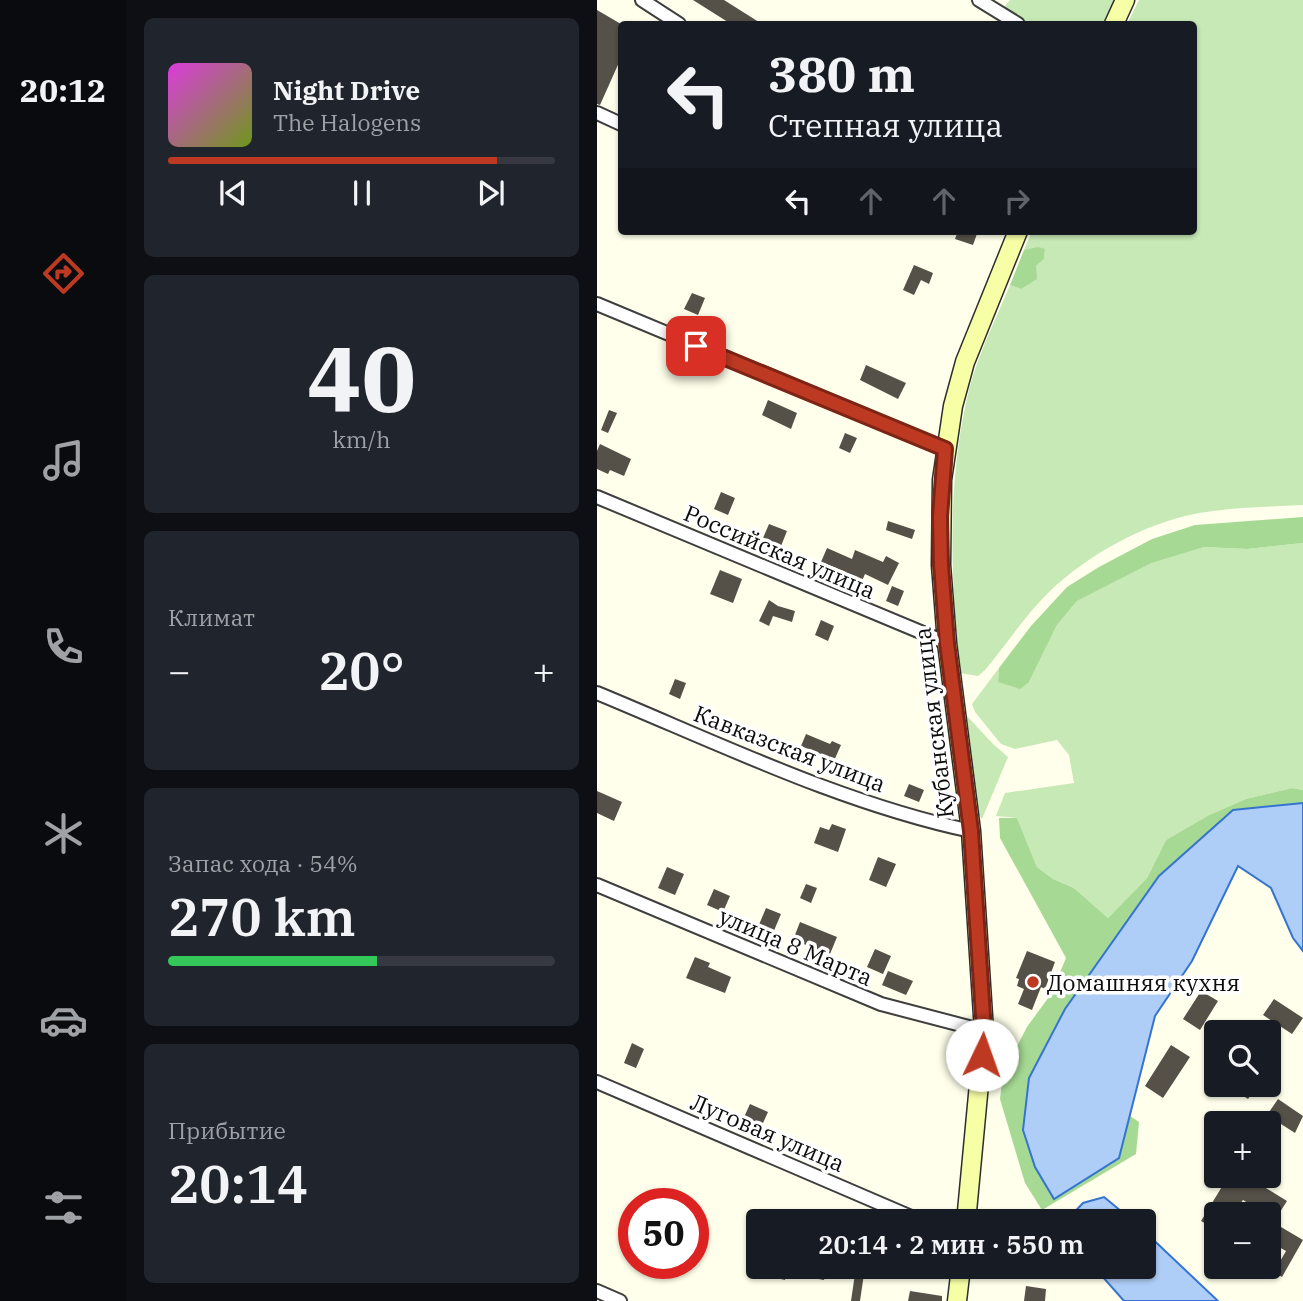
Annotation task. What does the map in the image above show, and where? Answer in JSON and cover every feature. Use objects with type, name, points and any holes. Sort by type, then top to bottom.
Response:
[{"type":"main road","points":[[1114,21],[1125,0]]},
{"type":"main road","name":"Кубанская улица","points":[[967,1209],[984,1031],[971,831],[947,643],[941,554],[945,449],[965,362],[1016,235]]},
{"type":"main road","points":[[957,1301],[960,1279]]},
{"type":"street","points":[[642,0],[674,21]]},
{"type":"street","points":[[979,0],[1013,21]]},
{"type":"street","points":[[597,113],[618,123]]},
{"type":"street","points":[[597,304],[945,449]]},
{"type":"street","name":"Российская улица","points":[[597,497],[947,643]]},
{"type":"street","name":"Кавказская улица","points":[[597,693],[855,799],[971,831]]},
{"type":"street","name":"улица 8 Марта","points":[[597,885],[881,1004],[984,1031]]},
{"type":"street","name":"Луговая улица","points":[[597,1082],[893,1209]]},
{"type":"street","points":[[597,1291],[620,1301]]},
{"type":"green space","points":[[1010,0],[1118,0],[1108,21],[1024,21],[1003,9]]},
{"type":"green space","points":[[1139,0],[1303,0],[1303,505],[1199,513],[1167,521],[1131,536],[1096,555],[1064,578],[1041,600],[978,676],[960,673],[954,602],[953,531],[962,425],[977,363],[1010,285],[1021,289],[1044,259],[1045,249],[1024,250],[1030,235],[1197,235],[1197,21],[1128,21]]},
{"type":"green space","points":[[1038,247],[1045,249],[1044,259],[1036,266],[1037,279],[1021,289],[1010,285],[1024,250]]},
{"type":"green space","points":[[1303,517],[1303,543],[1247,549],[1204,547],[1151,563],[1077,601],[1057,625],[1029,682],[1020,689],[998,682],[999,668],[1031,626],[1067,587],[1099,567],[1152,539],[1195,525]]},
{"type":"green space","points":[[1303,543],[1303,790],[1292,788],[1246,799],[1209,815],[1166,840],[1147,878],[1108,918],[1074,888],[1053,879],[1037,867],[1017,818],[996,816],[1005,793],[1074,783],[1069,755],[1057,740],[1015,749],[1001,744],[975,712],[972,704],[999,668],[998,682],[1029,682],[1057,625],[1077,601],[1151,562],[1204,547],[1247,549]]},
{"type":"green space","points":[[967,716],[1008,757],[982,819],[979,815]]},
{"type":"green space","points":[[1292,788],[1303,790],[1303,803],[1233,810],[1160,876],[1065,1009],[1029,1079],[1035,1167],[1054,1199],[1118,1158],[1130,1116],[1139,1122],[1136,1154],[1041,1209],[1025,1183],[1000,1099],[1003,1073],[1027,1027],[1051,994],[1066,958],[1000,838],[999,818],[1017,818],[1037,867],[1053,879],[1074,888],[1108,918],[1147,878],[1166,840],[1209,815],[1246,799]]},
{"type":"water","points":[[1303,803],[1303,951],[1293,938],[1271,888],[1238,866],[1192,961],[1155,1016],[1119,1158],[1054,1199],[1035,1167],[1023,1130],[1029,1078],[1065,1009],[1159,876],[1233,810]]},
{"type":"water","points":[[1104,1197],[1118,1209],[1077,1209],[1083,1203]]},
{"type":"water","points":[[1156,1242],[1218,1301],[1124,1301],[1105,1279],[1156,1279]]},
{"type":"building","points":[[693,0],[724,0],[757,21],[726,21]]},
{"type":"building","points":[[597,10],[618,22],[618,65],[600,105],[597,104]]},
{"type":"building","points":[[956,235],[977,235],[973,245],[955,239]]},
{"type":"building","points":[[914,265],[933,273],[929,284],[921,280],[914,295],[903,290]]},
{"type":"building","points":[[692,293],[705,298],[698,315],[684,309]]},
{"type":"building","points":[[866,365],[906,383],[898,399],[860,380]]},
{"type":"building","points":[[768,400],[797,413],[791,429],[762,415]]},
{"type":"building","points":[[609,410],[617,413],[608,433],[601,430]]},
{"type":"building","points":[[845,433],[857,438],[850,453],[839,448]]},
{"type":"building","points":[[600,444],[631,459],[624,476],[610,470],[608,474],[597,469],[597,451]]},
{"type":"building","points":[[721,492],[735,498],[728,515],[714,509]]},
{"type":"building","points":[[888,521],[915,530],[912,539],[886,530]]},
{"type":"building","points":[[769,524],[787,531],[781,546],[763,538]]},
{"type":"building","points":[[827,548],[852,559],[855,550],[883,562],[886,556],[899,563],[888,585],[865,574],[861,583],[844,576],[846,572],[821,562]]},
{"type":"building","points":[[720,570],[742,579],[733,603],[710,594]]},
{"type":"building","points":[[892,586],[904,591],[898,606],[886,601]]},
{"type":"building","points":[[769,600],[795,611],[792,622],[773,616],[769,626],[759,621]]},
{"type":"building","points":[[821,620],[834,626],[828,641],[815,635]]},
{"type":"building","points":[[675,679],[686,683],[680,699],[669,694]]},
{"type":"building","points":[[806,734],[830,744],[832,741],[841,745],[833,763],[824,759],[825,756],[801,746]]},
{"type":"building","points":[[909,784],[924,790],[919,802],[904,796]]},
{"type":"building","points":[[597,791],[622,802],[614,821],[597,813]]},
{"type":"building","points":[[832,824],[846,829],[838,852],[814,843],[820,827],[829,830]]},
{"type":"building","points":[[878,857],[896,864],[886,887],[869,880]]},
{"type":"building","points":[[667,867],[684,874],[675,895],[658,888]]},
{"type":"building","points":[[806,884],[817,888],[811,903],[800,898]]},
{"type":"building","points":[[714,889],[730,896],[723,912],[707,905]]},
{"type":"building","points":[[766,908],[781,914],[773,933],[758,927]]},
{"type":"building","points":[[800,922],[837,937],[830,954],[793,940]]},
{"type":"building","points":[[875,949],[891,956],[883,974],[867,967]]},
{"type":"building","name":"Домашняя кухня","points":[[1027,951],[1055,962],[1045,989],[1041,987],[1032,1010],[1018,1004],[1024,989],[1017,986],[1019,979],[1016,978]]},
{"type":"building","points":[[695,957],[710,963],[708,967],[731,977],[725,993],[686,978]]},
{"type":"building","points":[[888,971],[913,981],[906,995],[882,985]]},
{"type":"building","points":[[1201,991],[1218,1001],[1200,1030],[1183,1019]]},
{"type":"building","points":[[1274,999],[1303,1018],[1292,1034],[1281,1027],[1281,1020],[1271,1020],[1263,1015]]},
{"type":"building","points":[[632,1043],[644,1049],[636,1068],[624,1063]]},
{"type":"building","points":[[1171,1045],[1190,1057],[1163,1098],[1145,1086]]},
{"type":"building","points":[[1278,1099],[1303,1116],[1295,1133],[1281,1124],[1281,1111],[1270,1111]]},
{"type":"building","points":[[750,1104],[768,1112],[758,1134],[740,1126]]},
{"type":"building","points":[[1221,1188],[1266,1188],[1287,1201],[1281,1210],[1281,1202],[1213,1202]]},
{"type":"building","points":[[1281,1227],[1303,1240],[1282,1277],[1281,1260],[1286,1251],[1281,1248]]},
{"type":"building","points":[[854,1279],[863,1279],[860,1301],[851,1301]]},
{"type":"building","points":[[1026,1286],[1046,1289],[1045,1301],[1024,1301]]},
{"type":"building","points":[[910,1291],[942,1296],[942,1301],[908,1301]]},
{"type":"place","name":"Домашняя кухня","points":[[1033,982]]},
{"type":"route","points":[[696,346],[945,449],[940,517],[941,565],[947,643],[971,831],[984,1031],[982,1055]]}]
